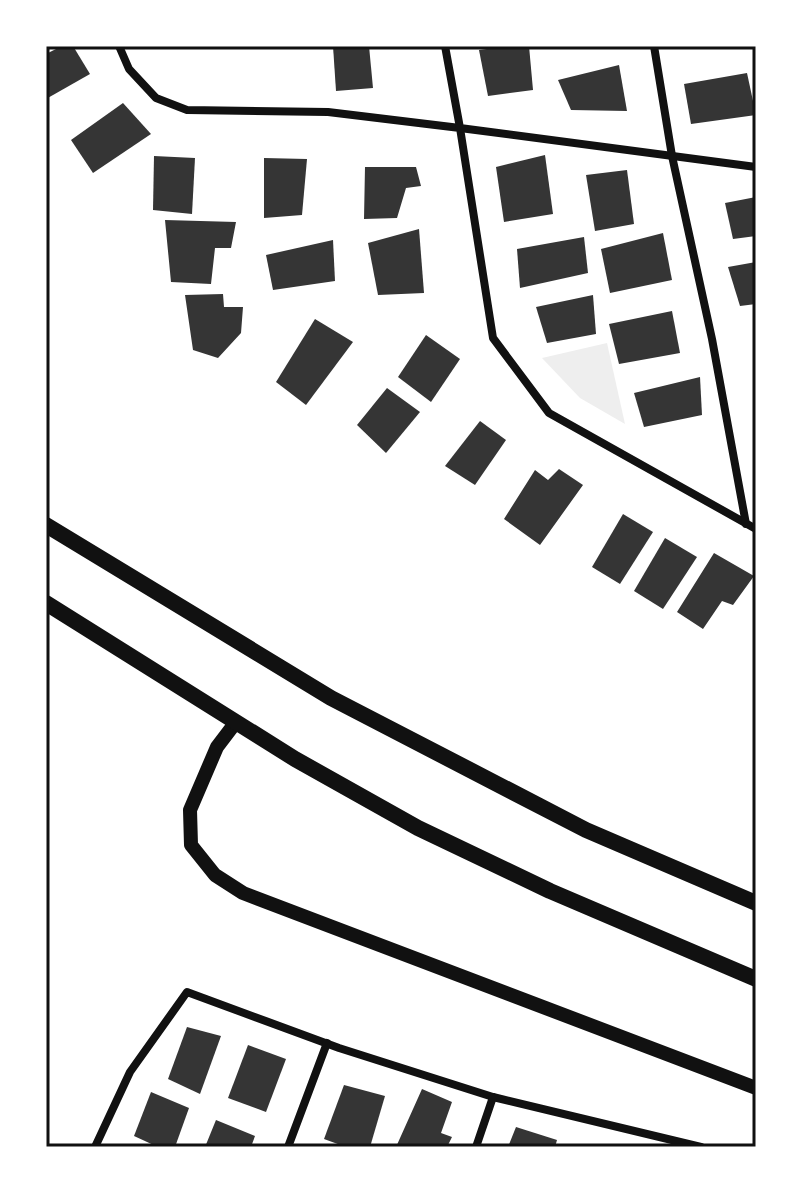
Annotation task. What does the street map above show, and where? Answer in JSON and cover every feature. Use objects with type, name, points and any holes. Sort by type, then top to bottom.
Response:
[{"type":"main road","points":[[46,525],[331,698],[586,830],[756,903]]},
{"type":"main road","points":[[46,603],[295,759],[418,828],[550,891],[756,979]]},
{"type":"street","points":[[119,46],[129,69],[156,98],[187,110],[328,112],[756,167]]},
{"type":"street","points":[[445,46],[493,338],[549,413],[756,529]]},
{"type":"street","points":[[654,46],[672,156],[712,339],[746,524]]},
{"type":"street","points":[[236,722],[217,747],[190,810],[191,845],[215,875],[243,893],[756,1088]]},
{"type":"street","points":[[95,1147],[130,1072],[187,992],[327,1043],[493,1097],[661,1142],[701,1147]]},
{"type":"street","points":[[288,1147],[327,1043]]},
{"type":"street","points":[[476,1147],[493,1097]]},
{"type":"shaded area","points":[[607,343],[625,424],[580,398],[542,358]]},
{"type":"building","points":[[62,46],[73,46],[90,74],[46,99],[46,54]]},
{"type":"building","points":[[333,46],[369,46],[373,88],[336,91]]},
{"type":"building","points":[[529,46],[533,90],[488,96],[479,50]]},
{"type":"building","points":[[619,65],[627,111],[571,110],[558,80]]},
{"type":"building","points":[[747,73],[756,115],[691,124],[684,84]]},
{"type":"building","points":[[123,103],[151,134],[93,173],[71,140]]},
{"type":"building","points":[[545,155],[553,214],[504,222],[496,167]]},
{"type":"building","points":[[154,156],[195,158],[192,214],[153,210]]},
{"type":"building","points":[[264,158],[307,159],[302,215],[264,218]]},
{"type":"building","points":[[365,167],[416,167],[421,186],[406,188],[397,218],[364,219]]},
{"type":"building","points":[[627,170],[634,224],[595,231],[586,175]]},
{"type":"building","points":[[756,197],[756,236],[733,239],[725,203]]},
{"type":"building","points":[[165,220],[236,222],[231,248],[215,248],[211,284],[171,282]]},
{"type":"building","points":[[419,229],[424,293],[378,295],[368,243]]},
{"type":"building","points":[[663,233],[672,280],[610,293],[601,249]]},
{"type":"building","points":[[584,237],[588,273],[520,288],[517,249]]},
{"type":"building","points":[[333,240],[335,281],[273,290],[266,255]]},
{"type":"building","points":[[756,262],[756,304],[740,306],[728,267]]},
{"type":"building","points":[[223,294],[224,307],[243,307],[241,333],[218,358],[193,350],[185,295]]},
{"type":"building","points":[[593,295],[596,334],[547,343],[536,307]]},
{"type":"building","points":[[672,311],[680,353],[619,364],[609,324]]},
{"type":"building","points":[[315,319],[353,342],[306,405],[276,382]]},
{"type":"building","points":[[426,335],[460,359],[431,402],[398,377]]},
{"type":"building","points":[[700,377],[702,415],[644,427],[634,393]]},
{"type":"building","points":[[387,388],[420,412],[386,453],[357,425]]},
{"type":"building","points":[[480,421],[506,440],[475,485],[445,466]]},
{"type":"building","points":[[559,469],[583,485],[540,545],[504,519],[535,470],[548,480]]},
{"type":"building","points":[[623,514],[653,532],[620,584],[592,567]]},
{"type":"building","points":[[665,538],[697,557],[663,609],[634,591]]},
{"type":"building","points":[[714,553],[754,576],[733,605],[722,601],[703,629],[677,612]]},
{"type":"building","points":[[187,1027],[221,1036],[200,1094],[168,1079]]},
{"type":"building","points":[[248,1045],[286,1059],[266,1112],[228,1098]]},
{"type":"building","points":[[344,1085],[385,1096],[370,1147],[346,1147],[324,1139]]},
{"type":"building","points":[[422,1089],[452,1102],[441,1133],[452,1137],[447,1147],[396,1147]]},
{"type":"building","points":[[151,1092],[189,1108],[175,1147],[158,1147],[134,1136]]},
{"type":"building","points":[[216,1120],[255,1136],[251,1147],[205,1147]]},
{"type":"building","points":[[516,1127],[557,1140],[555,1147],[508,1147]]}]
